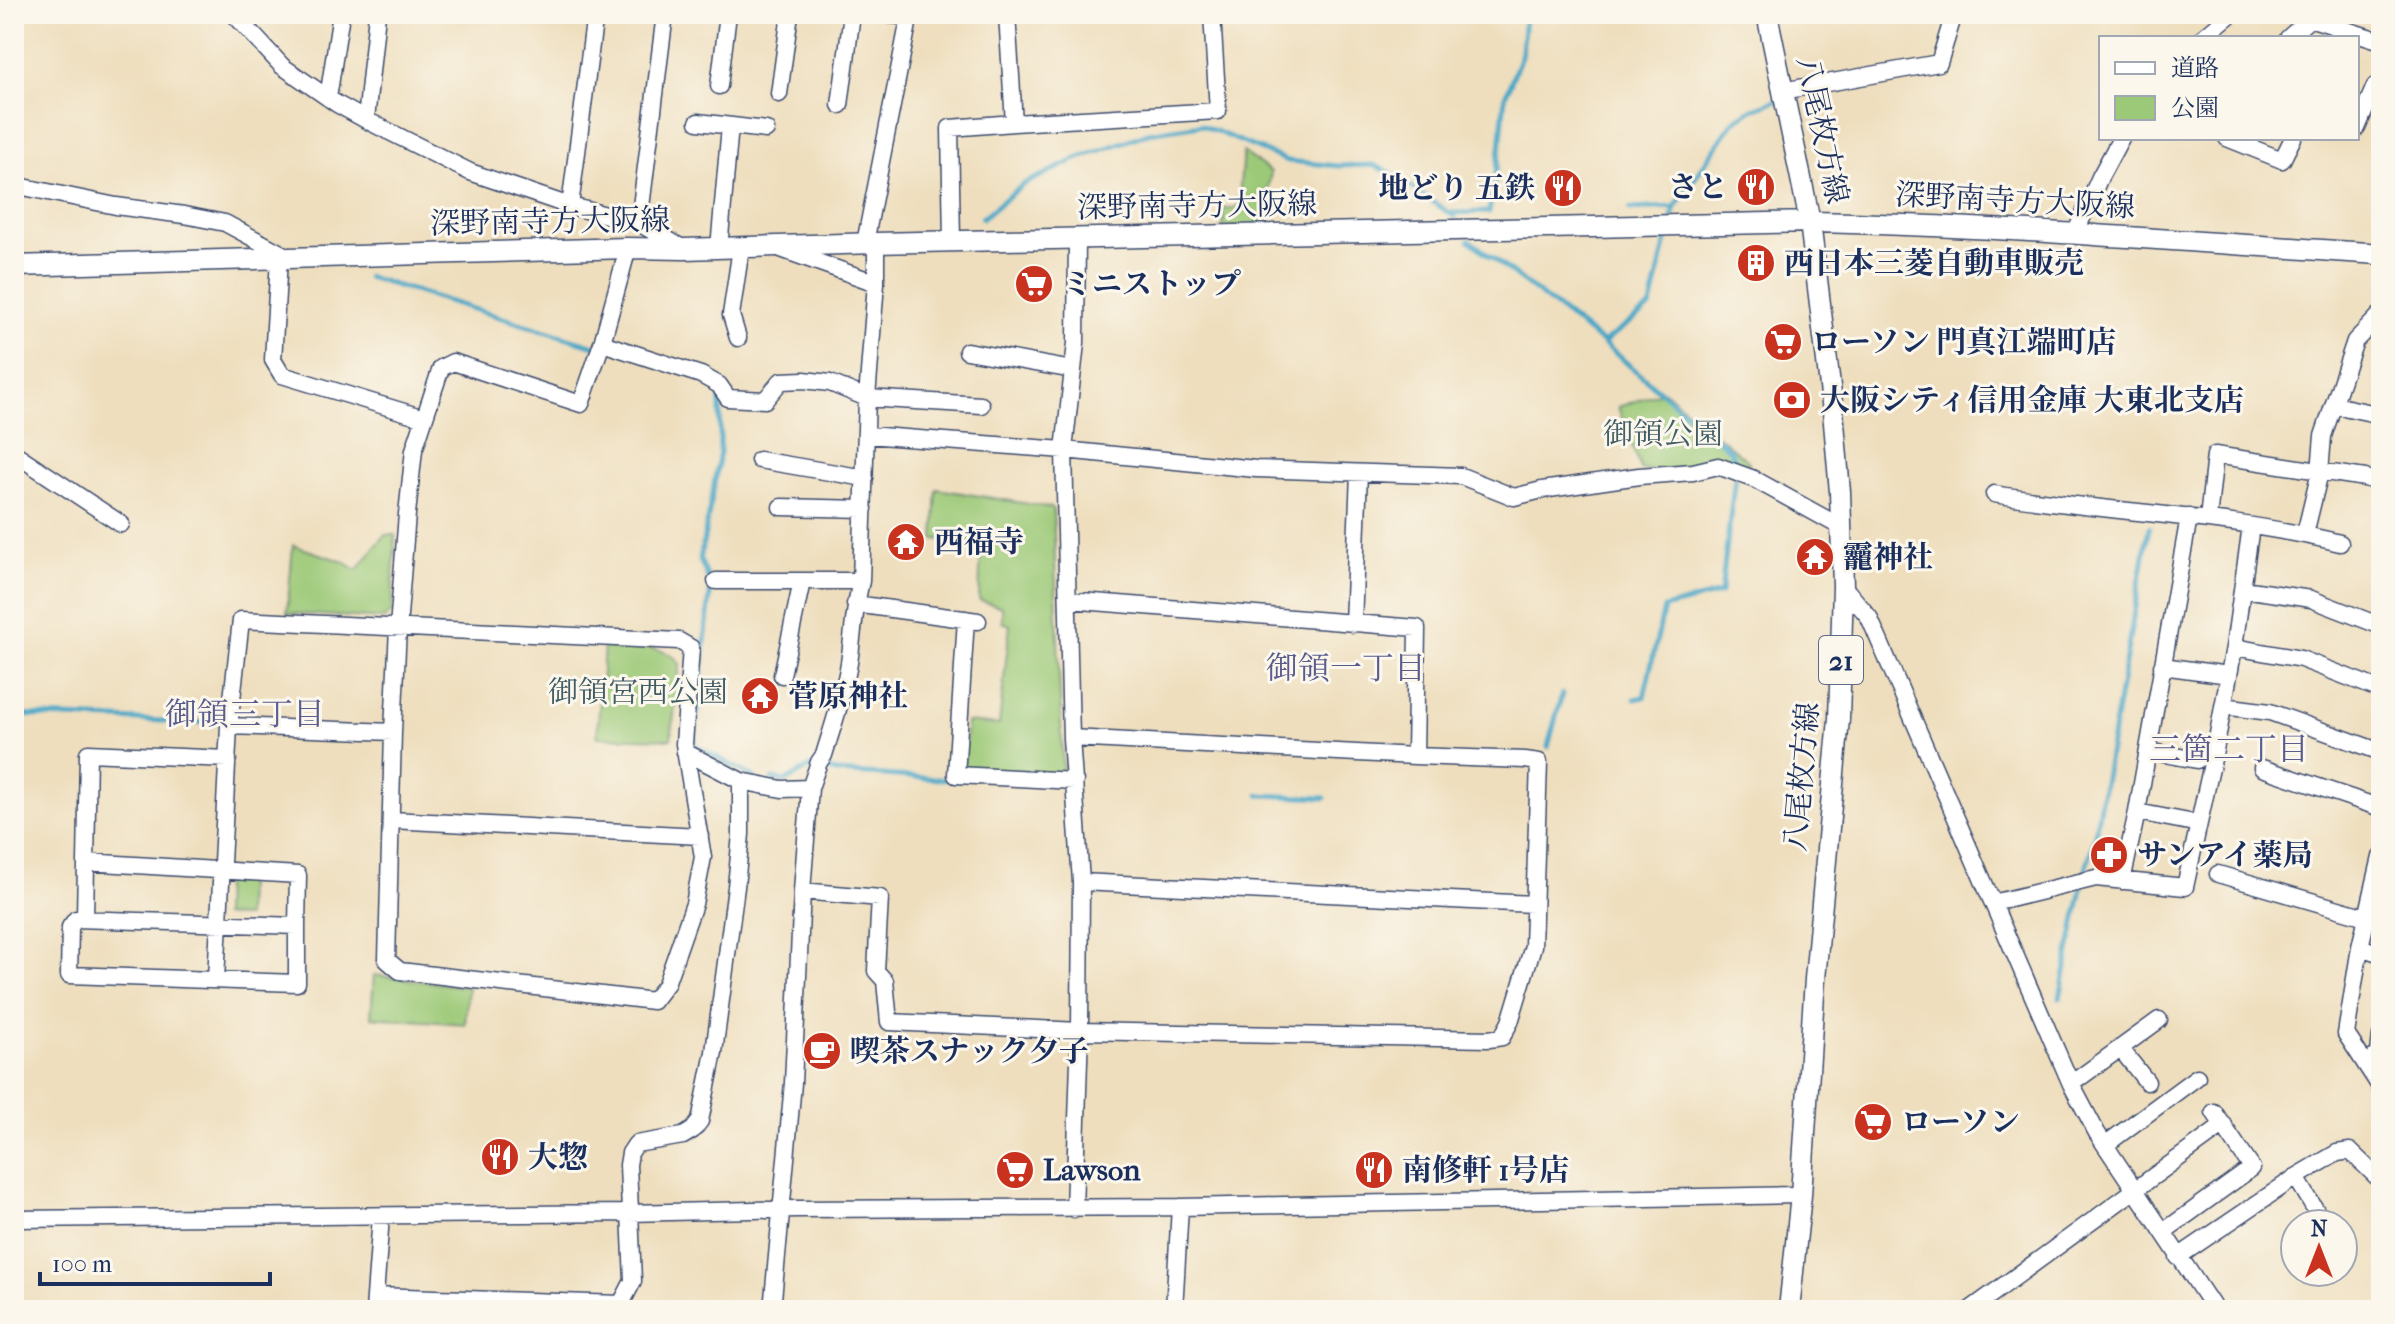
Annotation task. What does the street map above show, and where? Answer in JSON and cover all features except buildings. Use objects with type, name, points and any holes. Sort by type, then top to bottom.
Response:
[{"type":"main road","name":"八尾枚方線","points":[[1767,14],[1810,222],[1833,411],[1843,586],[1839,719],[1789,1310]]},
{"type":"main road","name":"深野南寺方大阪線","points":[[14,266],[628,248],[741,248],[1810,222],[2075,234],[2381,254]]},
{"type":"street","points":[[234,14],[282,66],[366,120],[470,172],[570,206],[639,223],[684,249]]},
{"type":"street","points":[[328,98],[341,14]]},
{"type":"street","points":[[366,120],[377,14]]},
{"type":"street","points":[[570,206],[595,14]]},
{"type":"street","points":[[639,223],[665,14]]},
{"type":"street","points":[[719,86],[728,14]]},
{"type":"street","points":[[779,94],[790,14]]},
{"type":"street","points":[[840,105],[852,14]]},
{"type":"street","points":[[772,1310],[793,1083],[810,788],[843,695],[861,581],[867,398],[876,283],[870,243],[910,16],[882,14]]},
{"type":"street","points":[[1007,14],[1014,123]]},
{"type":"street","points":[[952,242],[950,128],[1218,111],[1212,14]]},
{"type":"street","points":[[1782,91],[1939,63],[1954,14]]},
{"type":"street","points":[[2204,36],[2231,14]]},
{"type":"street","points":[[2290,36],[2312,16],[2340,33]]},
{"type":"street","points":[[2359,37],[2381,41]]},
{"type":"street","points":[[2359,124],[2375,96]]},
{"type":"street","points":[[698,122],[766,130]]},
{"type":"street","points":[[719,248],[730,126]]},
{"type":"street","points":[[2075,234],[2120,140]]},
{"type":"street","points":[[2232,140],[2282,160],[2292,140]]},
{"type":"street","points":[[14,185],[116,206],[225,223],[285,258],[273,360],[282,375],[424,418]]},
{"type":"street","points":[[1074,1209],[1081,882],[1071,738],[1064,450],[1076,343],[1077,239]]},
{"type":"street","points":[[776,247],[876,283]]},
{"type":"street","points":[[216,980],[229,726],[241,620],[398,628],[679,641],[691,648],[684,744],[703,857],[694,904],[666,984],[653,1001],[400,971],[387,960],[398,628],[414,450],[424,418],[441,368],[453,362],[581,404],[602,343],[628,248]]},
{"type":"street","points":[[738,338],[731,315],[741,248]]},
{"type":"street","points":[[2305,534],[2320,472],[2323,436],[2355,341],[2381,314]]},
{"type":"street","points":[[602,343],[701,375],[719,385],[728,398],[765,400],[781,381],[804,380],[830,383],[867,398],[981,405]]},
{"type":"street","points":[[967,351],[1073,370]]},
{"type":"street","points":[[2334,405],[2381,415]]},
{"type":"street","points":[[867,435],[1256,469],[1461,476],[1514,497],[1542,490],[1639,476],[1693,472],[1718,466],[1754,479],[1841,527]]},
{"type":"street","points":[[14,453],[121,524]]},
{"type":"street","points":[[2208,519],[2215,455],[2381,483]]},
{"type":"street","points":[[759,460],[865,478]]},
{"type":"street","points":[[1353,624],[1359,473]]},
{"type":"street","points":[[1994,494],[2040,502],[2208,519],[2305,534],[2340,543]]},
{"type":"street","points":[[781,507],[864,509]]},
{"type":"street","points":[[2122,881],[2189,517]]},
{"type":"street","points":[[1993,903],[2096,878],[2185,887],[2229,675],[2251,526]]},
{"type":"street","points":[[716,581],[861,581]]},
{"type":"street","points":[[782,675],[802,581]]},
{"type":"street","points":[[1843,586],[1869,617],[2071,1084],[2105,1145],[2215,1310]]},
{"type":"street","points":[[2243,589],[2311,599],[2381,626]]},
{"type":"street","points":[[1069,600],[1417,628],[1415,756]]},
{"type":"street","points":[[855,604],[972,620],[956,775],[1075,781]]},
{"type":"street","points":[[2234,647],[2301,659],[2381,689]]},
{"type":"street","points":[[2162,666],[2229,675]]},
{"type":"street","points":[[2223,706],[2270,712],[2381,752]]},
{"type":"street","points":[[229,726],[393,732]]},
{"type":"street","points":[[802,891],[880,898],[876,971],[885,981],[889,1022],[1080,1031],[1502,1037],[1510,1022],[1533,946],[1539,762],[1071,738]]},
{"type":"street","points":[[2148,751],[2197,760]]},
{"type":"street","points":[[685,752],[741,781],[782,789],[810,788]]},
{"type":"street","points":[[85,918],[88,753],[228,759]]},
{"type":"street","points":[[2262,768],[2282,768],[2327,783],[2381,808]]},
{"type":"street","points":[[381,1216],[375,1303],[621,1304],[633,1281],[629,1213],[630,1153],[636,1144],[683,1136],[700,1121],[714,1052],[736,887],[741,834],[741,781]]},
{"type":"street","points":[[2137,812],[2189,822]]},
{"type":"street","points":[[391,820],[700,836]]},
{"type":"street","points":[[2381,857],[2360,947],[2346,1034],[2381,1088]]},
{"type":"street","points":[[86,862],[298,875],[297,983],[69,975],[70,927],[76,919],[297,926]]},
{"type":"street","points":[[2218,874],[2253,876],[2333,900],[2366,917]]},
{"type":"street","points":[[1081,882],[1533,904]]},
{"type":"street","points":[[2360,947],[2381,954]]},
{"type":"street","points":[[2071,1084],[2159,1020]]},
{"type":"street","points":[[2366,1065],[2379,1053],[2381,1035]]},
{"type":"street","points":[[2120,1048],[2147,1082]]},
{"type":"street","points":[[2105,1145],[2197,1077]]},
{"type":"street","points":[[1970,1310],[2134,1189],[2219,1118],[2252,1168],[2163,1232]]},
{"type":"street","points":[[2178,1257],[2337,1153],[2350,1151],[2381,1179]]},
{"type":"street","points":[[2296,1177],[2314,1208]]},
{"type":"street","points":[[14,1219],[782,1209],[1074,1209],[1801,1195]]},
{"type":"street","points":[[1174,1310],[1180,1207]]},
{"type":"green space","points":[[1243,152],[1271,172],[1262,226],[1223,228],[1223,209],[1238,208]]},
{"type":"green space","name":"御領公園","points":[[1664,391],[1749,462],[1748,468],[1641,470],[1618,407]]},
{"type":"green space","points":[[937,489],[1053,508],[1063,775],[963,770],[967,722],[999,725],[1010,625],[1002,622],[1002,607],[979,600],[981,543],[934,539]]},
{"type":"green space","points":[[385,535],[395,535],[392,612],[384,619],[287,613],[293,545],[344,562],[357,570]]},
{"type":"green space","name":"御領宮西公園","points":[[604,646],[656,649],[674,657],[680,664],[671,739],[597,737]]},
{"type":"green space","points":[[224,882],[247,882],[246,917],[223,916]]},
{"type":"green space","points":[[374,975],[468,987],[465,1024],[371,1017]]},
{"type":"waterway","points":[[1450,213],[1489,212],[1505,97],[1522,53],[1525,14]]},
{"type":"waterway","points":[[1672,217],[1675,207],[1734,121],[1753,109],[1781,99]]},
{"type":"waterway","points":[[982,218],[1024,184],[1077,159],[1148,133],[1201,125],[1288,161],[1338,166],[1373,165],[1391,173],[1455,217]]},
{"type":"waterway","points":[[1630,209],[1675,207]]},
{"type":"waterway","points":[[1603,343],[1651,306],[1668,232]]},
{"type":"waterway","points":[[1469,240],[1603,343],[1730,450],[1737,467]]},
{"type":"waterway","points":[[368,277],[598,347]]},
{"type":"waterway","points":[[720,395],[720,452],[700,560],[711,585],[694,745],[754,777]]},
{"type":"waterway","points":[[1635,699],[1644,697],[1664,608],[1721,593],[1735,477]]},
{"type":"waterway","points":[[2086,869],[2094,840],[2149,527]]},
{"type":"waterway","points":[[1548,747],[1562,694]]},
{"type":"waterway","points":[[14,715],[215,723]]},
{"type":"waterway","points":[[772,779],[786,781],[812,766],[837,772],[956,780]]},
{"type":"waterway","points":[[1259,795],[1325,798]]},
{"type":"waterway","points":[[2060,998],[2082,888]]},
{"type":"place","name":"さと","points":[[1756,187]]},
{"type":"place","name":"地どり 五鉄","points":[[1563,188]]},
{"type":"place","name":"西日本三菱自動車販売","points":[[1756,263]]},
{"type":"place","name":"ミニストップ","points":[[1034,284]]},
{"type":"place","name":"ローソン 門真江端町店","points":[[1783,342]]},
{"type":"place","name":"大阪シティ信用金庫 大東北支店","points":[[1792,400]]},
{"type":"place","name":"西福寺","points":[[906,542]]},
{"type":"place","name":"龗神社","points":[[1815,557]]},
{"type":"place","name":"菅原神社","points":[[760,696]]},
{"type":"place","name":"サンアイ薬局","points":[[2109,855]]},
{"type":"place","name":"喫茶スナック夕子","points":[[822,1051]]},
{"type":"place","name":"ローソン","points":[[1873,1122]]},
{"type":"place","name":"大惣","points":[[500,1157]]},
{"type":"place","name":"Lawson","points":[[1015,1170]]},
{"type":"place","name":"南修軒 1号店","points":[[1374,1170]]},
{"type":"district","name":"御領一丁目","points":[[1346,668]]},
{"type":"district","name":"御領三丁目","points":[[245,714]]},
{"type":"district","name":"三箇二丁目","points":[[2229,749]]}]
